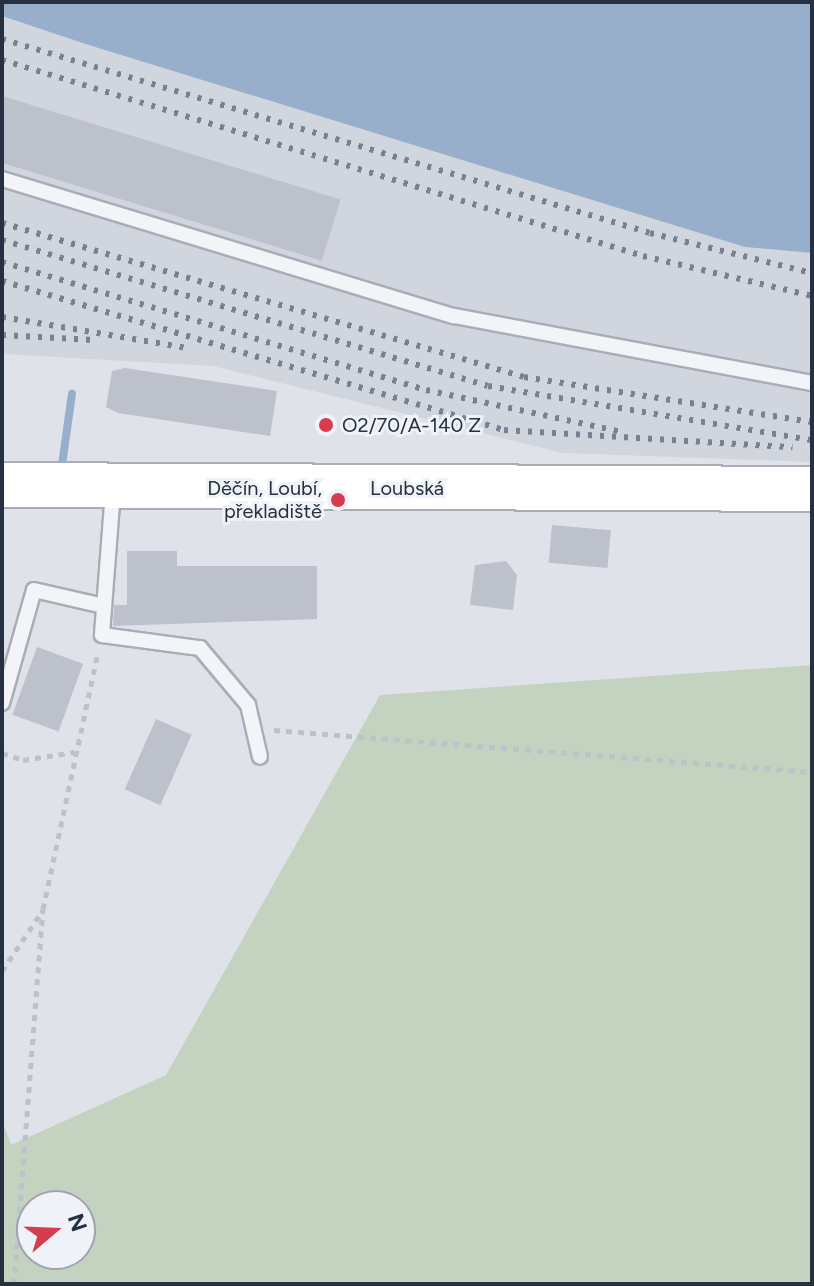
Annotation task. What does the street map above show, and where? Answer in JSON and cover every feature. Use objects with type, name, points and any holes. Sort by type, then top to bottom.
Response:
[{"type":"main road","name":"Loubská","points":[[2,485],[812,489]]},
{"type":"lane","points":[[2,179],[454,316],[812,383]]},
{"type":"lane","points":[[113,487],[102,635],[200,648],[248,705],[260,757]]},
{"type":"lane","points":[[2,703],[34,590],[104,606]]},
{"type":"path","points":[[14,1284],[43,909],[74,752],[102,635]]},
{"type":"path","points":[[253,728],[812,772]]},
{"type":"path","points":[[2,753],[23,760],[74,752]]},
{"type":"path","points":[[2,971],[43,909]]},
{"type":"shaded area","points":[[2,16],[745,247],[812,253],[812,462],[562,453],[213,366],[2,354]]},
{"type":"green space","points":[[812,665],[812,1284],[2,1284],[2,1120],[11,1145],[166,1075],[380,695]]},
{"type":"water","points":[[2,2],[812,2],[812,253],[745,247],[92,46],[2,16]]},
{"type":"building","points":[[2,96],[341,199],[322,261],[2,163]]},
{"type":"building","points":[[125,368],[277,391],[270,436],[118,413],[106,407],[112,371]]},
{"type":"building","points":[[552,525],[611,530],[607,568],[549,563]]},
{"type":"building","points":[[127,551],[177,551],[177,566],[317,566],[317,619],[113,626],[114,605],[127,605]]},
{"type":"building","points":[[506,561],[517,575],[513,610],[470,605],[475,565]]},
{"type":"building","points":[[37,647],[83,664],[58,731],[12,715]]},
{"type":"building","points":[[156,719],[192,735],[160,805],[125,789]]},
{"type":"waterway","points":[[61,472],[72,394]]},
{"type":"railway","points":[[2,39],[650,233],[812,273]]},
{"type":"railway","points":[[2,60],[643,256],[812,296]]},
{"type":"railway","points":[[2,223],[524,377],[812,422]]},
{"type":"railway","points":[[2,240],[488,386],[812,440]]},
{"type":"railway","points":[[2,262],[426,390],[622,432]]},
{"type":"railway","points":[[2,281],[504,430],[792,447]]},
{"type":"railway","points":[[2,317],[187,348]]},
{"type":"railway","points":[[2,335],[94,340]]},
{"type":"place","name":"O2/70/A-140 Z","points":[[326,425]]},
{"type":"place","name":"Děčín, Loubí, překladiště","points":[[338,500]]}]
